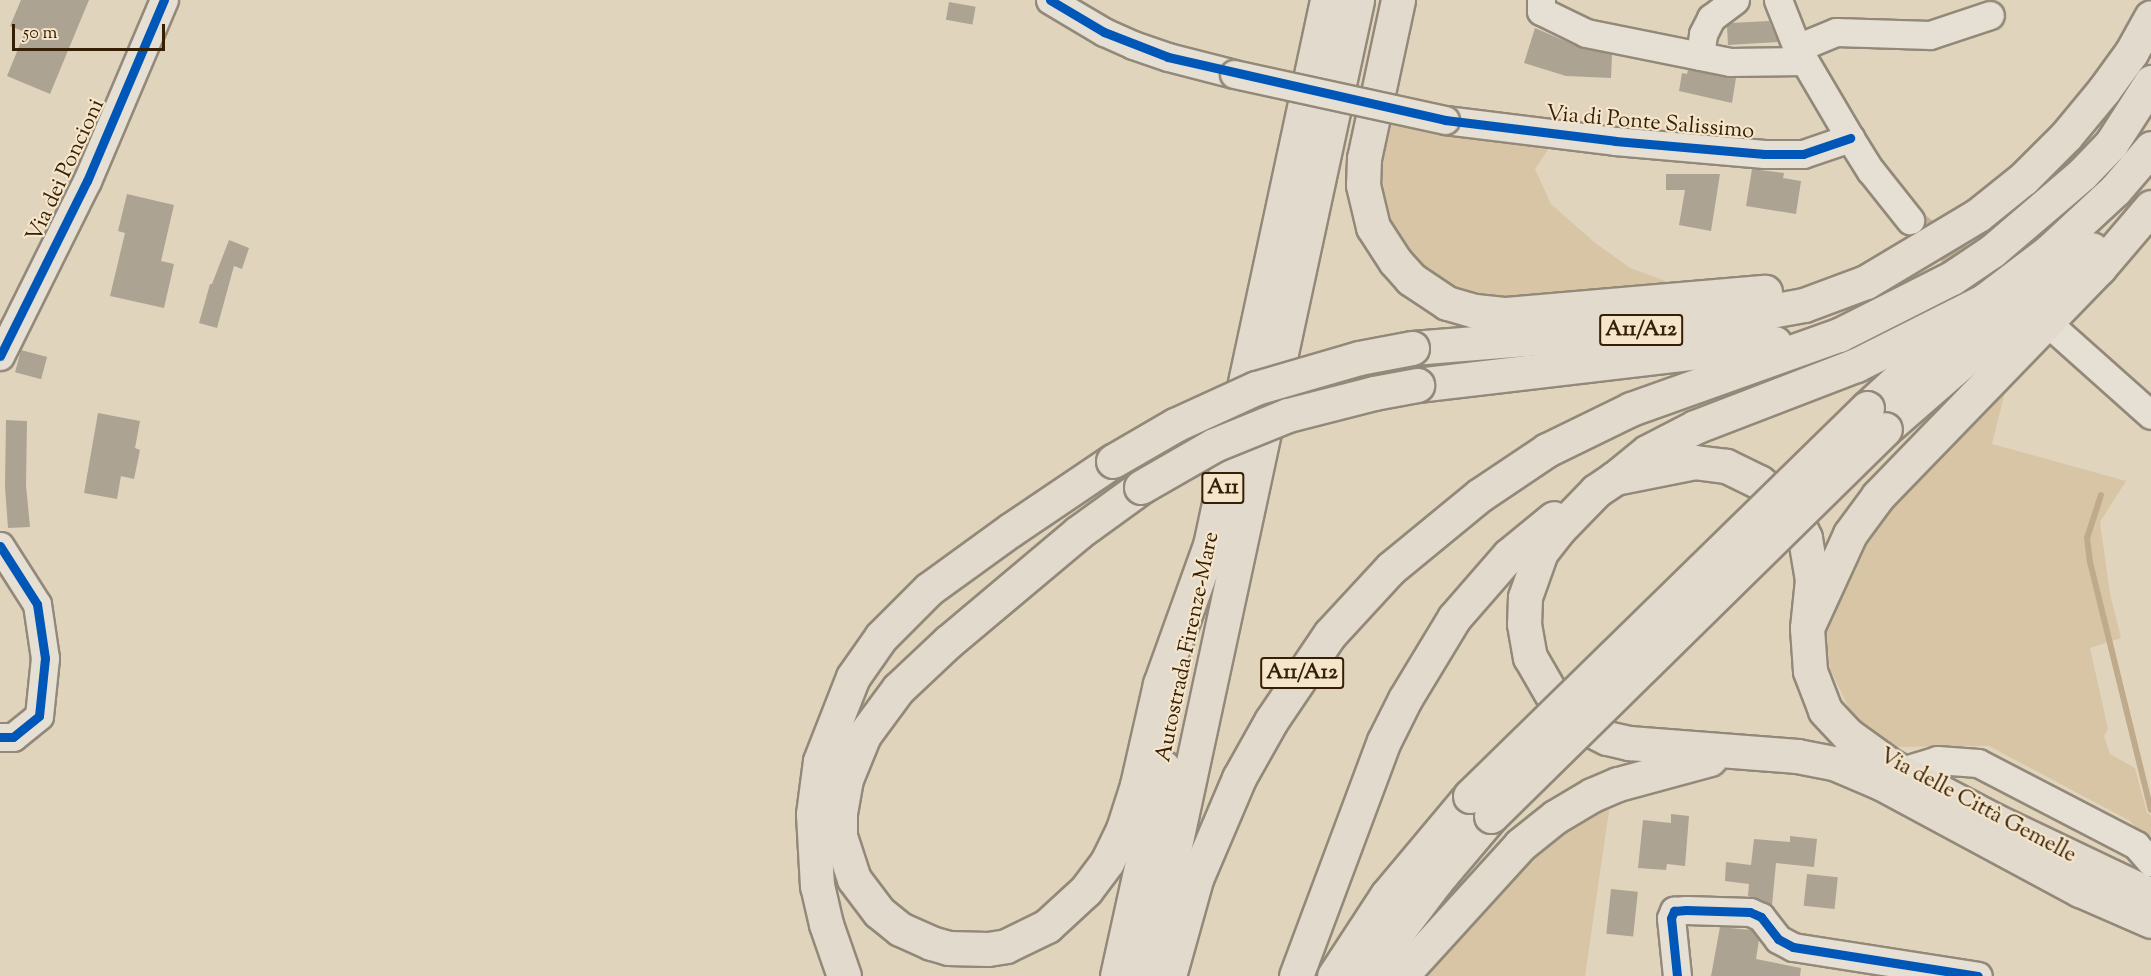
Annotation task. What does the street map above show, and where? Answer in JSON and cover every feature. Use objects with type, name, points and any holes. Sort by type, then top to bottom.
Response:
[{"type":"main road","name":"Autostrada Firenze-Mare","points":[[1117,976],[1327,0]]},
{"type":"main road","name":"Autostrada Firenze-Mare","points":[[1147,976],[1357,0]]},
{"type":"main road","points":[[1398,0],[1364,158],[1363,185],[1373,227],[1383,245],[1411,279],[1428,292],[1447,303],[1474,311],[1506,314],[1866,282]]},
{"type":"main road","name":"A11/A12","points":[[844,976],[826,924],[817,886],[813,822],[820,761],[853,677],[881,637],[929,589],[1012,529],[1113,461],[1175,425],[1256,388],[1359,358],[1412,348],[1665,328],[1726,320],[1804,305],[1866,282],[1978,215],[2023,179],[2066,136],[2104,90],[2131,53],[2151,17]]},
{"type":"main road","name":"A11/A12","points":[[1169,976],[1196,879],[1239,778],[1271,721],[1330,634],[1391,568],[1480,495],[1547,450],[1631,409],[1839,335],[1952,278],[1992,251],[2038,214],[2111,144],[2151,82]]},
{"type":"main road","points":[[1334,976],[1387,895],[1481,806],[1876,418],[1985,300],[2048,252],[2115,190],[2151,148]]},
{"type":"main road","points":[[1876,418],[2151,200]]},
{"type":"main road","points":[[1807,628],[1843,548],[1867,509],[1996,372],[2099,268],[2151,207]]},
{"type":"main road","points":[[1296,976],[1383,741],[1431,654],[1454,618],[1509,555],[1536,530],[1605,484],[1647,452],[1695,427],[1856,365],[1985,300]]},
{"type":"main road","points":[[1211,542],[1160,684],[1137,785],[1123,828],[1107,862],[1086,890],[1047,926],[1006,946],[988,948],[948,948],[931,943],[900,928],[879,912],[854,879],[840,836],[840,812],[846,779],[864,735],[898,689],[949,641],[1079,531],[1141,487],[1214,445],[1288,415],[1374,393],[1417,385],[1839,335]]},
{"type":"main road","name":"Via delle Città Gemelle","points":[[2151,895],[1996,821],[1902,771],[1848,735],[1825,710],[1810,671],[1807,628],[1812,580],[1805,538],[1791,508],[1772,491],[1743,473],[1708,463],[1681,463],[1605,484],[1549,540],[1535,565],[1525,597],[1524,624],[1530,657],[1547,690],[1567,714],[1607,738],[1670,747],[1741,750],[1817,759],[1860,774],[2080,891],[2151,921]]},
{"type":"main road","points":[[1401,976],[1520,844],[1570,807],[1592,795],[1644,775],[1741,750]]},
{"type":"main road","points":[[1364,976],[1416,906],[1481,806]]},
{"type":"street","name":"Via dei Poncioni","points":[[0,356],[87,181],[164,0]]},
{"type":"street","name":"Via di Ponte Salissimo","points":[[1050,0],[1104,32],[1168,57],[1234,74],[1445,120],[1592,139],[1764,154],[1803,154],[1850,138]]},
{"type":"street","points":[[1541,0],[1541,11],[1586,33],[1730,62],[1801,55],[1836,32],[1930,35],[1990,15]]},
{"type":"street","points":[[1700,56],[1703,34],[1711,18],[1735,0]]},
{"type":"street","points":[[1778,0],[1801,55],[1850,138],[1871,171],[1910,220]]},
{"type":"street","points":[[2059,333],[2151,416]]},
{"type":"street","points":[[0,546],[37,604],[45,658],[39,716],[13,737],[0,737]]},
{"type":"street","points":[[1902,771],[1937,760],[1978,763],[2136,845],[2151,862]]},
{"type":"street","points":[[1677,976],[1671,918],[1674,911],[1686,910],[1750,912],[1761,917],[1778,939],[1793,947],[1978,976]]},
{"type":"shaded area","points":[[1390,122],[1551,145],[1535,169],[1551,204],[1594,242],[1630,268],[1671,283],[1480,299],[1444,288],[1406,260],[1385,220],[1382,158]]},
{"type":"shaded area","points":[[2005,392],[1992,444],[2126,481],[2100,522],[2110,594],[2121,638],[2090,648],[2108,729],[2104,736],[2110,754],[2135,768],[2147,813],[2151,815],[2151,836],[2136,828],[2130,821],[1989,746],[1887,747],[1854,719],[1831,671],[1827,652],[1827,625],[1845,580],[1867,540],[1905,492]]},
{"type":"shaded area","points":[[1610,804],[1585,976],[1412,976],[1463,922],[1571,818]]},
{"type":"building","points":[[21,0],[89,0],[50,94],[7,76],[25,32],[10,26]]},
{"type":"building","points":[[949,2],[976,7],[972,24],[946,20]]},
{"type":"building","points":[[1769,21],[1778,42],[1728,45],[1727,26],[1731,23]]},
{"type":"building","points":[[1535,28],[1579,47],[1612,54],[1611,78],[1566,76],[1524,63]]},
{"type":"building","points":[[1688,70],[1736,78],[1732,103],[1679,91],[1682,73],[1687,74]]},
{"type":"building","points":[[1752,169],[1784,173],[1783,178],[1801,181],[1796,214],[1746,206]]},
{"type":"building","points":[[1666,174],[1720,174],[1711,231],[1679,225],[1685,190],[1666,190]]},
{"type":"building","points":[[127,194],[174,205],[161,261],[174,264],[164,308],[110,296],[125,233],[118,231]]},
{"type":"building","points":[[229,240],[249,248],[242,269],[234,266],[217,328],[199,323],[210,284],[212,284]]},
{"type":"building","points":[[21,350],[47,357],[41,379],[15,372]]},
{"type":"building","points":[[98,413],[140,421],[135,448],[140,450],[134,479],[121,476],[117,499],[84,493]]},
{"type":"building","points":[[6,420],[27,421],[26,485],[30,527],[8,528],[5,487]]},
{"type":"building","points":[[1671,814],[1689,816],[1685,866],[1667,864],[1666,870],[1638,868],[1643,820],[1671,823]]},
{"type":"building","points":[[1790,836],[1817,839],[1814,867],[1776,863],[1772,905],[1748,896],[1749,884],[1725,881],[1726,862],[1751,865],[1754,839],[1790,842]]},
{"type":"building","points":[[1807,874],[1838,877],[1834,909],[1804,906]]},
{"type":"building","points":[[1611,889],[1638,892],[1633,937],[1606,934]]},
{"type":"building","points":[[1720,927],[1751,930],[1759,940],[1756,959],[1801,968],[1800,976],[1711,976]]},
{"type":"waterway","points":[[2101,495],[2087,538],[2090,562],[2151,810]]},
{"type":"tunnel","points":[[1910,220],[2017,301]]},
{"type":"cycle path","points":[[0,356],[87,181],[164,0]]},
{"type":"cycle path","points":[[1050,0],[1104,32],[1168,57],[1445,120],[1615,141],[1764,154],[1803,154],[1850,138]]},
{"type":"cycle path","points":[[0,546],[37,604],[45,658],[39,716],[13,737],[0,737]]},
{"type":"cycle path","points":[[1677,976],[1671,918],[1674,911],[1686,910],[1750,912],[1761,917],[1778,939],[1793,947],[1978,976]]}]
